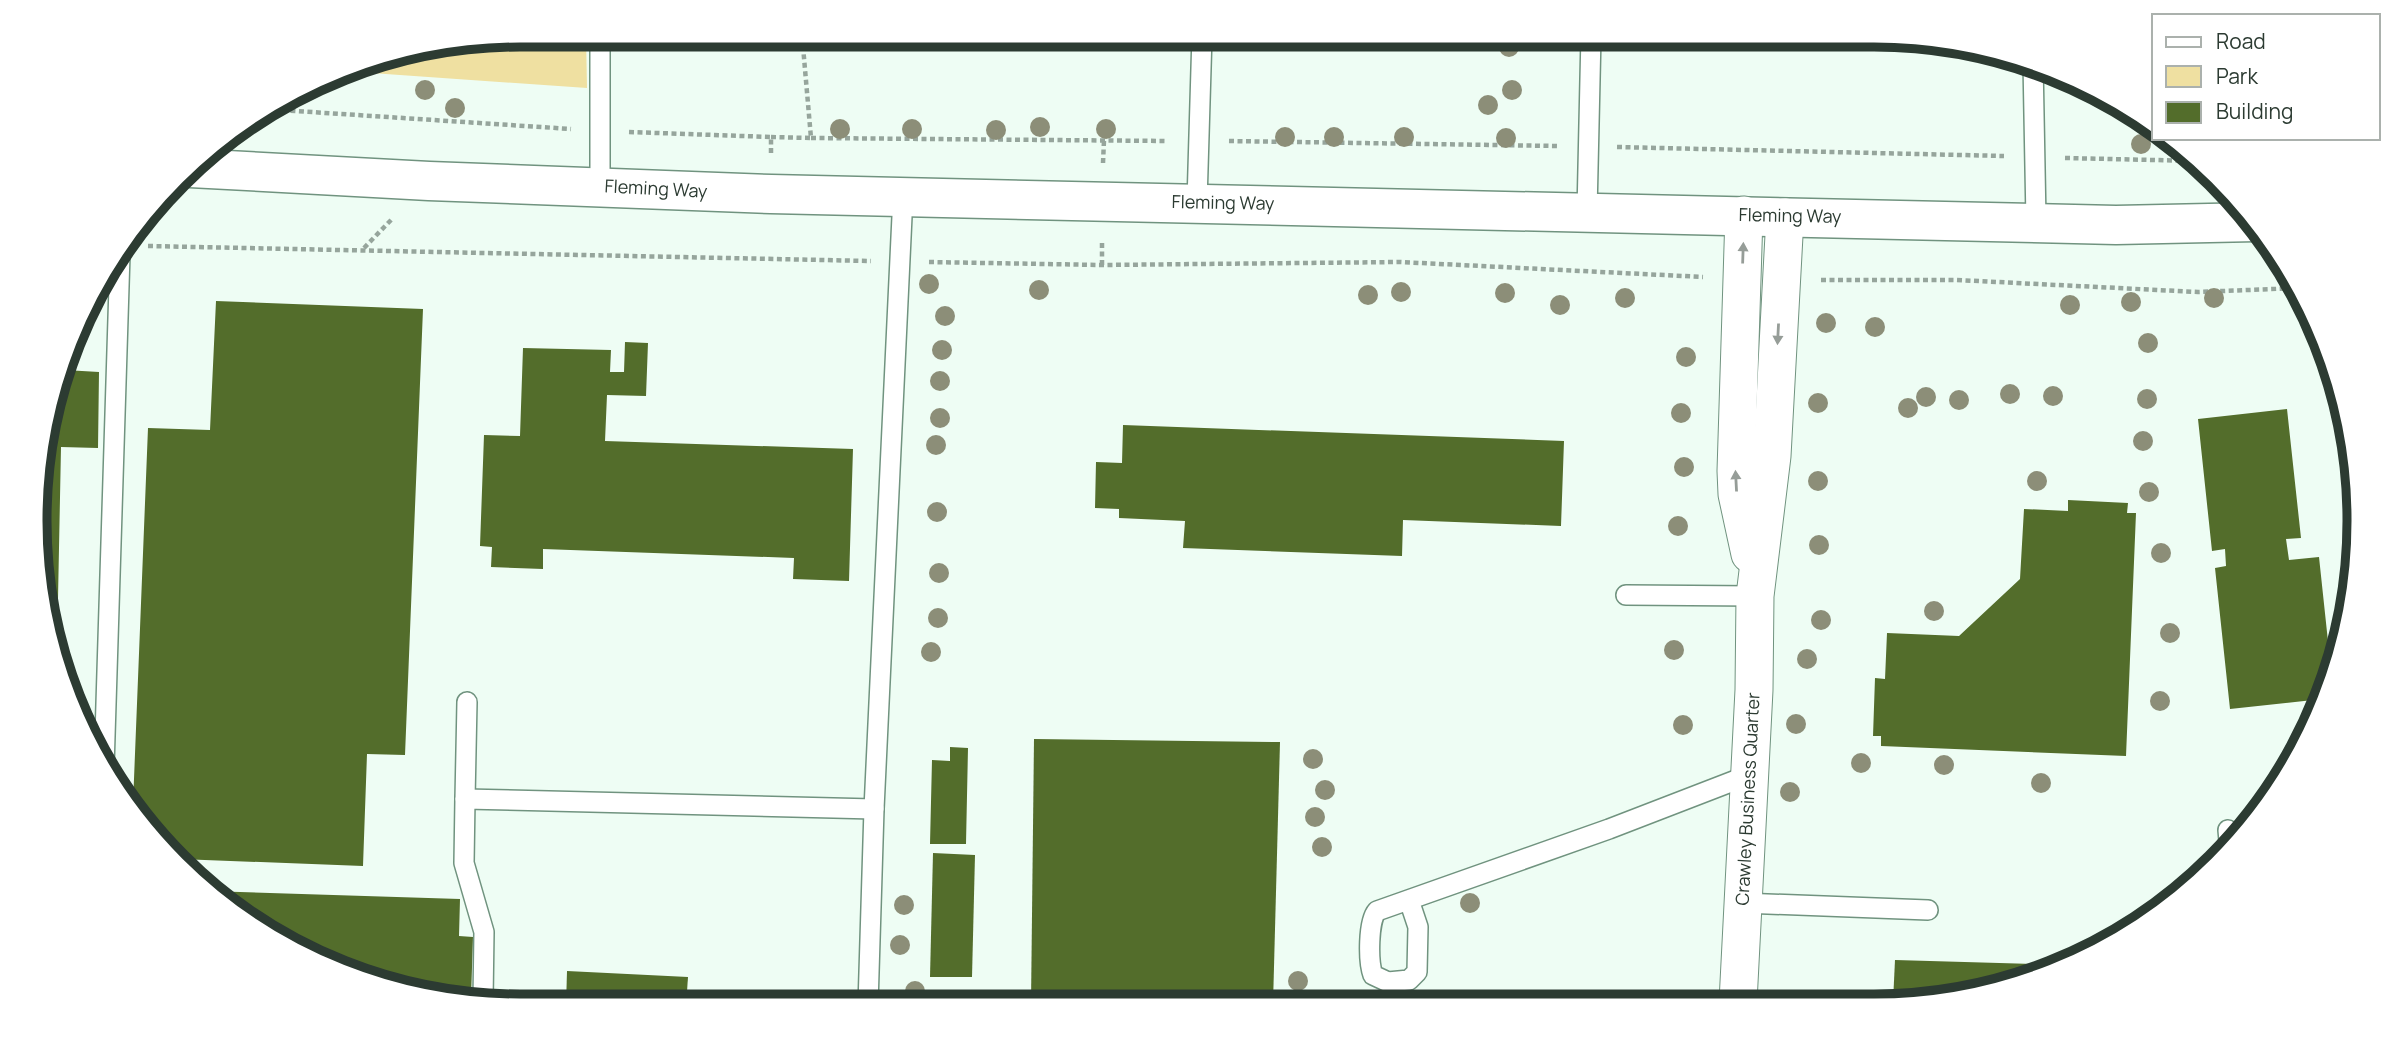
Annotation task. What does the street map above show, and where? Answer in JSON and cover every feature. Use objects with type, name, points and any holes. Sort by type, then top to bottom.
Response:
[{"type":"street","name":"Fleming Way","points":[[204,169],[429,181],[771,194],[2036,221],[2116,225],[2241,222]]},
{"type":"street","name":"Crawley Business Quarter","points":[[1744,215],[1736,483],[1751,557],[1755,596]]},
{"type":"street","name":"Crawley Business Quarter","points":[[1738,994],[1755,596],[1770,477],[1785,216]]},
{"type":"lane","points":[[600,47],[600,186]]},
{"type":"lane","points":[[1196,202],[1202,47]]},
{"type":"lane","points":[[1587,212],[1591,47]]},
{"type":"lane","points":[[2034,75],[2036,221]]},
{"type":"lane","points":[[868,994],[874,809],[903,195]]},
{"type":"lane","points":[[105,746],[119,270]]},
{"type":"lane","points":[[1626,595],[1755,596]]},
{"type":"lane","points":[[467,702],[464,863],[484,932],[483,992]]},
{"type":"lane","points":[[1409,900],[1609,829],[1749,775]]},
{"type":"lane","points":[[465,799],[874,809]]},
{"type":"lane","points":[[1742,902],[1928,910]]},
{"type":"path","points":[[803,47],[811,138]]},
{"type":"path","points":[[285,110],[600,131],[771,137],[1588,147],[2181,161]]},
{"type":"path","points":[[771,137],[771,194]]},
{"type":"path","points":[[140,246],[1101,265],[1400,262],[1742,279]]},
{"type":"path","points":[[1782,280],[1957,280],[2198,292],[2286,288]]},
{"type":"green space","points":[[586,47],[587,88],[366,73],[398,63],[459,51]]},
{"type":"building","points":[[216,301],[423,309],[405,755],[367,754],[363,866],[191,859],[165,833],[133,792],[148,428],[210,430]]},
{"type":"building","points":[[625,342],[648,343],[646,396],[607,395],[605,441],[853,449],[849,581],[793,579],[794,558],[543,549],[543,569],[491,567],[492,547],[480,546],[484,435],[520,436],[523,348],[611,350],[610,372],[624,372]]},
{"type":"building","points":[[71,370],[99,372],[98,448],[61,447],[58,620],[51,582],[47,520],[56,428]]},
{"type":"building","points":[[2287,409],[2301,538],[2286,539],[2289,560],[2319,557],[2329,650],[2312,700],[2230,709],[2215,568],[2226,566],[2225,549],[2212,551],[2198,419]]},
{"type":"building","points":[[1123,425],[1564,441],[1561,526],[1403,520],[1402,556],[1183,548],[1185,521],[1119,518],[1119,509],[1095,508],[1096,462],[1122,463]]},
{"type":"building","points":[[2068,500],[2128,503],[2127,513],[2136,513],[2126,756],[1881,746],[1881,736],[1873,736],[1875,678],[1885,679],[1887,633],[1959,636],[2020,579],[2024,509],[2068,511]]},
{"type":"building","points":[[1034,739],[1280,742],[1273,994],[1031,994]]},
{"type":"building","points":[[950,747],[968,748],[966,844],[930,844],[932,760],[950,761]]},
{"type":"building","points":[[933,853],[975,855],[972,977],[930,977]]},
{"type":"building","points":[[227,892],[460,899],[459,936],[473,937],[471,991],[428,985],[368,969],[339,958],[284,930]]},
{"type":"building","points":[[1895,960],[2039,964],[1966,985],[1893,993]]},
{"type":"building","points":[[567,971],[688,977],[687,994],[566,994]]}]
